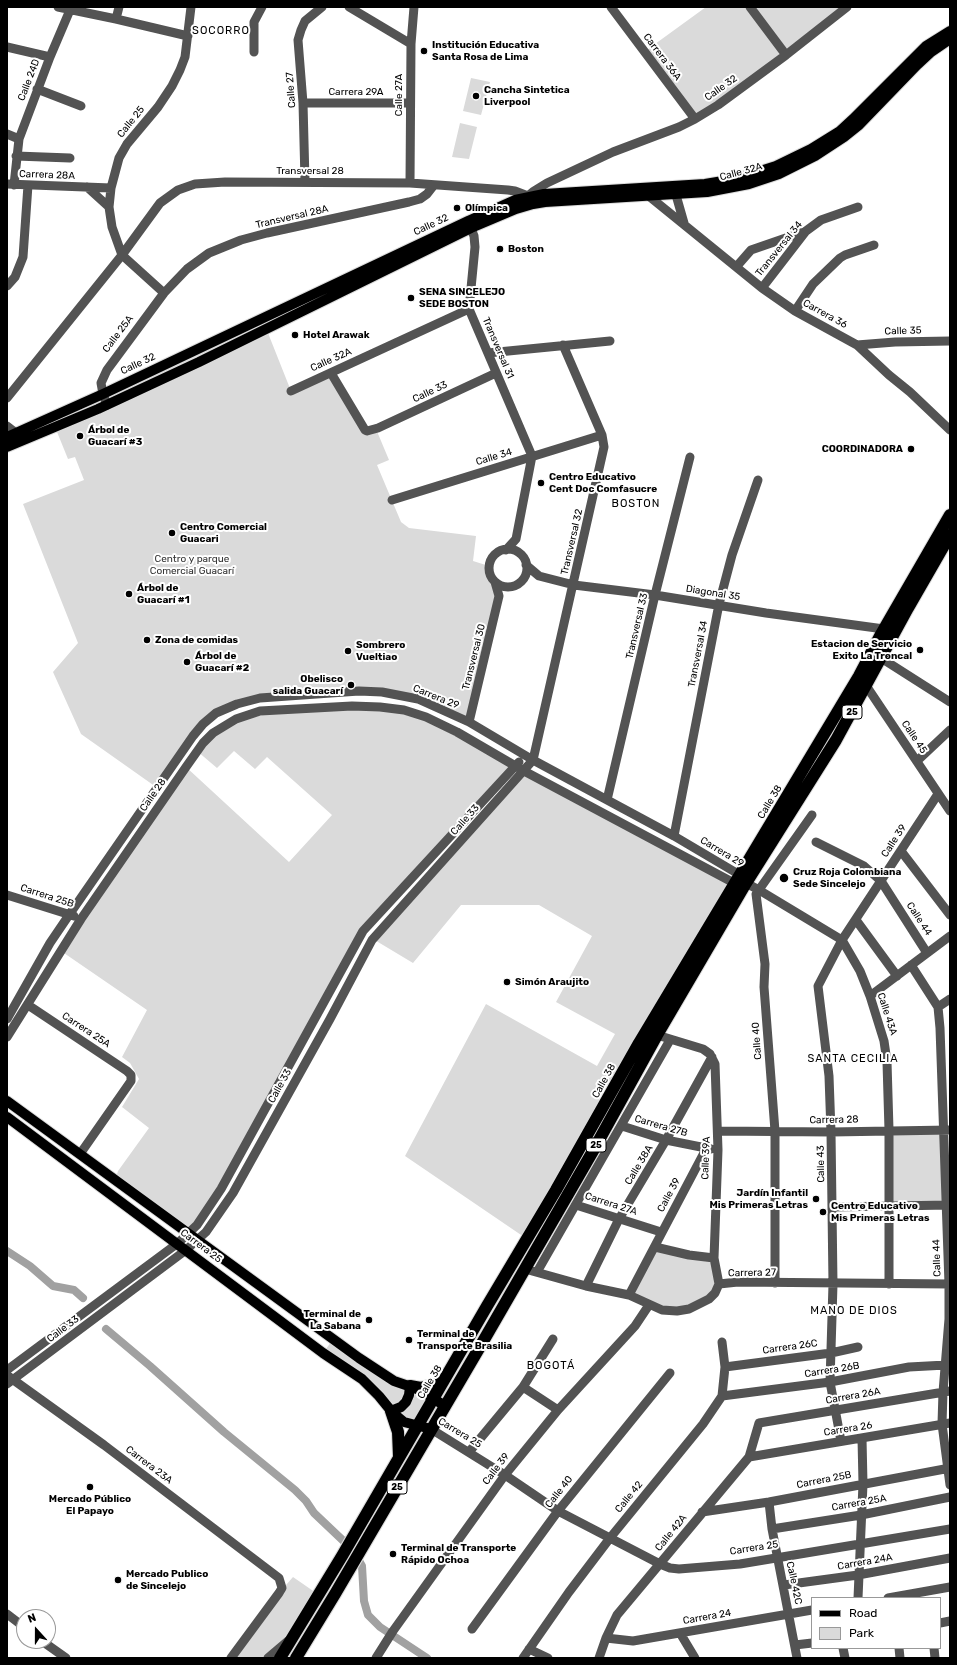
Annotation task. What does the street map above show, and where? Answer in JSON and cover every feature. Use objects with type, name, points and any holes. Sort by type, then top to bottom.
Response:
[{"type":"highway","name":"Calle 38","points":[[296,1658],[348,1559],[352,1540],[399,1457],[556,1190],[639,1043],[740,880],[950,516]]},
{"type":"highway","name":"Calle 38","points":[[280,1658],[291,1639],[348,1559],[363,1545],[594,1151],[658,1035],[740,880],[836,740],[950,535]]},
{"type":"highway","points":[[410,1386],[421,1388],[443,1382]]},
{"type":"highway","points":[[391,1411],[398,1432],[399,1457]]},
{"type":"main road","name":"Calle 32A","points":[[528,196],[568,192],[676,195],[713,183],[750,175],[776,166],[811,149],[849,123],[926,46],[950,31]]},
{"type":"main road","name":"Calle 32A","points":[[493,218],[533,204],[708,192],[749,184],[779,174],[815,156],[859,125],[917,65],[931,52],[950,39]]},
{"type":"main road","points":[[493,218],[503,211],[520,204],[528,196],[537,199],[556,199],[568,201]]},
{"type":"main road","name":"Calle 32","points":[[14,437],[107,405],[199,362],[470,224],[504,204],[528,196]]},
{"type":"main road","name":"Calle 32","points":[[14,437],[103,394],[470,224],[493,218]]},
{"type":"main road","points":[[7,447],[14,437]]},
{"type":"main road","name":"Carrera 25","points":[[7,1101],[359,1358],[394,1381],[420,1390],[433,1400],[445,1406]]},
{"type":"main road","name":"Carrera 25","points":[[7,1117],[178,1243],[323,1353],[362,1379],[391,1411],[404,1422],[431,1429]]},
{"type":"main road","points":[[391,1411],[401,1408],[406,1402],[409,1395],[410,1386]]},
{"type":"street","points":[[58,7],[116,18],[188,36]]},
{"type":"street","points":[[116,18],[119,7]]},
{"type":"street","name":"Calle 25","points":[[164,293],[122,255],[112,227],[109,207],[111,188],[119,158],[127,144],[158,107],[172,86],[180,70],[185,57],[191,7]]},
{"type":"street","points":[[254,52],[254,22],[262,7]]},
{"type":"street","name":"Calle 27","points":[[305,181],[303,103],[298,40],[305,22],[322,7]]},
{"type":"street","points":[[349,7],[411,44]]},
{"type":"street","name":"Calle 27A","points":[[410,183],[411,44],[414,7]]},
{"type":"street","name":"Carrera 36A","points":[[611,7],[695,119]]},
{"type":"street","points":[[750,7],[786,56]]},
{"type":"street","name":"Calle 32","points":[[528,196],[547,183],[613,152],[679,127],[695,119],[718,105],[786,56],[847,7]]},
{"type":"street","name":"Calle 24D","points":[[11,184],[19,139],[37,89],[70,10]]},
{"type":"street","points":[[7,47],[50,57]]},
{"type":"street","points":[[37,89],[81,106]]},
{"type":"street","name":"Carrera 29A","points":[[303,103],[410,103]]},
{"type":"street","points":[[7,134],[19,139]]},
{"type":"street","points":[[16,156],[70,158]]},
{"type":"street","name":"Transversal 28","points":[[122,255],[160,203],[178,190],[195,184],[305,181],[410,183],[515,191],[528,196]]},
{"type":"street","name":"Carrera 28A","points":[[11,184],[111,188]]},
{"type":"street","points":[[7,286],[15,277],[20,267],[24,246],[28,185]]},
{"type":"street","name":"Transversal 28A","points":[[164,293],[193,265],[210,253],[267,233],[420,199],[427,194],[434,185]]},
{"type":"street","name":"Carrera 28A","points":[[87,187],[109,207]]},
{"type":"street","points":[[668,211],[674,209],[676,195]]},
{"type":"street","points":[[676,195],[684,223]]},
{"type":"street","name":"Carrera 36","points":[[650,197],[737,266],[762,288],[795,311],[857,345],[950,430]]},
{"type":"street","name":"Transversal 34","points":[[762,288],[806,231],[821,220],[858,207]]},
{"type":"street","name":"Transversal 31","points":[[470,224],[475,247],[469,309],[532,456]]},
{"type":"street","points":[[737,266],[751,250],[806,231]]},
{"type":"street","points":[[795,311],[814,284],[840,258],[874,245]]},
{"type":"street","points":[[7,398],[122,255]]},
{"type":"street","name":"Calle 25A","points":[[103,394],[101,383],[107,370],[164,293]]},
{"type":"street","name":"Calle 32A","points":[[291,391],[469,309]]},
{"type":"street","points":[[488,353],[610,341]]},
{"type":"street","name":"Calle 35","points":[[857,345],[895,342],[950,341]]},
{"type":"street","name":"Transversal 32","points":[[533,760],[574,585],[604,447],[602,435],[563,345]]},
{"type":"street","name":"Calle 33","points":[[331,373],[365,430],[372,430],[496,373]]},
{"type":"street","points":[[103,394],[107,405]]},
{"type":"street","points":[[7,426],[14,437]]},
{"type":"street","name":"Calle 34","points":[[392,500],[602,435]]},
{"type":"street","points":[[522,581],[525,577],[526,565],[516,539],[532,456]]},
{"type":"street","name":"Transversal 33","points":[[607,800],[655,595],[690,457]]},
{"type":"street","name":"Transversal 34","points":[[674,836],[719,604],[732,555],[758,480]]},
{"type":"street","points":[[506,550],[516,539]]},
{"type":"street","points":[[513,586],[506,587],[495,582],[489,571],[490,559],[499,552],[506,550],[514,550],[522,556]]},
{"type":"street","name":"Diagonal 35","points":[[526,565],[539,576],[574,585],[719,604],[766,613],[884,629]]},
{"type":"street","points":[[499,596],[522,581],[539,576]]},
{"type":"street","name":"Transversal 30","points":[[469,722],[499,596],[495,582]]},
{"type":"street","points":[[881,658],[950,702]]},
{"type":"street","name":"Calle 45","points":[[859,676],[950,811]]},
{"type":"street","name":"Carrera 29","points":[[359,691],[382,692],[418,700],[469,722],[533,760],[674,836],[740,880]]},
{"type":"street","name":"Calle 28","points":[[7,1019],[50,943],[193,736],[203,724],[216,713],[237,704],[260,698],[359,691]]},
{"type":"street","name":"Calle 28","points":[[7,1037],[81,919],[203,743],[225,724],[248,714],[260,711],[352,706],[380,706],[404,710]]},
{"type":"street","name":"Carrera 29","points":[[404,710],[426,717],[458,732],[524,771],[740,880]]},
{"type":"street","points":[[916,761],[950,730]]},
{"type":"street","points":[[525,755],[535,749]]},
{"type":"street","name":"Calle 33","points":[[7,1370],[178,1243],[205,1215],[319,1013],[363,931],[525,755]]},
{"type":"street","name":"Calle 33","points":[[9,1380],[186,1250],[214,1221],[233,1193],[373,939],[533,760]]},
{"type":"street","name":"Calle 39","points":[[842,940],[938,794]]},
{"type":"street","name":"Calle 40","points":[[775,1283],[775,1131],[764,987],[765,964],[756,894],[812,815]]},
{"type":"street","name":"Calle 44","points":[[816,842],[864,866],[881,881],[927,953]]},
{"type":"street","points":[[900,851],[950,915]]},
{"type":"street","name":"Calle 43A","points":[[740,880],[760,890],[842,940],[852,956],[870,996],[884,1041],[887,1062],[889,1130],[889,1284]]},
{"type":"street","name":"Carrera 25B","points":[[7,895],[81,919]]},
{"type":"street","points":[[856,920],[897,976]]},
{"type":"street","points":[[870,996],[950,936]]},
{"type":"street","name":"Calle 43","points":[[841,1441],[834,1411],[830,1382],[833,1284],[831,1132],[828,1076],[818,986],[842,940]]},
{"type":"street","name":"Calle 44","points":[[912,965],[938,1007],[940,1028],[947,1130],[949,1284],[946,1423],[950,1485]]},
{"type":"street","points":[[938,1007],[950,999]]},
{"type":"street","name":"Carrera 25A","points":[[28,1005],[131,1075],[131,1081],[80,1154]]},
{"type":"street","points":[[319,1013],[330,1019]]},
{"type":"street","points":[[658,1035],[670,1040],[703,1049],[712,1057]]},
{"type":"street","points":[[537,1272],[670,1040]]},
{"type":"street","name":"Calle 39A","points":[[712,1057],[715,1064],[716,1073],[718,1131],[714,1258],[719,1284]]},
{"type":"street","name":"Calle 38A","points":[[586,1286],[619,1219],[666,1140],[712,1057]]},
{"type":"street","name":"Carrera 27B","points":[[622,1126],[666,1140],[706,1149],[718,1150]]},
{"type":"street","name":"Carrera 28","points":[[718,1131],[831,1132],[947,1130]]},
{"type":"street","name":"Calle 39","points":[[629,1295],[706,1149]]},
{"type":"street","name":"Carrera 27A","points":[[576,1205],[661,1232]]},
{"type":"street","points":[[832,1207],[948,1205]]},
{"type":"street","points":[[655,1246],[689,1255],[714,1258]]},
{"type":"street","name":"Carrera 27","points":[[525,1269],[586,1286],[629,1295],[662,1310],[677,1311],[689,1310],[709,1299],[719,1284],[738,1282],[949,1284]]},
{"type":"street","name":"Calle 39","points":[[376,1658],[391,1634],[505,1475],[558,1410],[635,1326],[649,1305]]},
{"type":"street","points":[[469,1452],[523,1387],[554,1339]]},
{"type":"street","name":"Calle 42","points":[[523,1658],[569,1592],[610,1538],[703,1424],[722,1396],[725,1367],[722,1342]]},
{"type":"street","name":"Carrera 26C","points":[[725,1367],[831,1353],[858,1347]]},
{"type":"street","name":"Carrera 26B","points":[[722,1396],[830,1382],[909,1367],[947,1362]]},
{"type":"street","name":"Calle 40","points":[[472,1629],[558,1511],[670,1373]]},
{"type":"street","name":"Carrera 23A","points":[[9,1380],[110,1449],[275,1574],[281,1583],[282,1588],[231,1658]]},
{"type":"street","points":[[523,1387],[558,1410]]},
{"type":"street","name":"Carrera 26A","points":[[759,1423],[946,1392]]},
{"type":"street","name":"Calle 42A","points":[[599,1658],[606,1638],[617,1615],[749,1457],[759,1423]]},
{"type":"street","name":"Carrera 26","points":[[749,1457],[946,1423]]},
{"type":"street","name":"Carrera 25","points":[[431,1429],[505,1475],[558,1511],[660,1564],[679,1569],[740,1564],[950,1529]]},
{"type":"street","points":[[858,1597],[863,1484],[862,1438]]},
{"type":"street","name":"Carrera 25B","points":[[702,1512],[769,1502],[949,1468]]},
{"type":"street","name":"Carrera 25A","points":[[772,1529],[861,1515],[950,1498]]},
{"type":"street","name":"Calle 42C","points":[[769,1502],[772,1529],[790,1614],[797,1658]]},
{"type":"street","name":"Carrera 24A","points":[[784,1585],[858,1575],[950,1558]]},
{"type":"street","points":[[897,1597],[950,1587]]},
{"type":"street","name":"Carrera 24","points":[[606,1638],[633,1640],[680,1634],[811,1610]]},
{"type":"street","points":[[7,1614],[16,1621]]},
{"type":"street","points":[[680,1634],[695,1658]]},
{"type":"street","points":[[268,1658],[291,1639]]},
{"type":"street","points":[[795,1645],[811,1643]]},
{"type":"street","points":[[53,1649],[66,1658]]},
{"type":"street","points":[[529,1650],[548,1658]]},
{"type":"green space","points":[[706,7],[847,7],[695,119],[644,52]]},
{"type":"green space","name":"Cancha Sintetica Liverpool","points":[[471,78],[490,82],[481,115],[463,111]]},
{"type":"green space","name":"Cancha Sintetica Liverpool","points":[[460,123],[477,127],[469,159],[452,157]]},
{"type":"green space","name":"Centro y parque Comercial Guacarí","points":[[266,328],[291,391],[331,373],[365,430],[376,429],[389,460],[377,465],[401,522],[409,528],[476,536],[473,561],[489,566],[499,596],[469,722],[401,695],[278,696],[216,713],[156,787],[81,734],[53,672],[78,643],[23,504],[84,480],[75,457],[68,459],[55,427]]},
{"type":"green space","points":[[288,709],[404,710],[516,766],[363,931],[221,1189],[188,1234],[115,1180],[118,1171],[149,1128],[122,1107],[139,1079],[130,1063],[122,1057],[147,1010],[61,951],[186,767],[289,862],[332,815],[267,757],[255,769],[234,751],[217,768],[197,751],[225,724]]},
{"type":"green space","points":[[524,771],[734,883],[527,1239],[405,1156],[486,1004],[597,1066],[615,1034],[556,1002],[592,936],[539,905],[461,905],[413,963],[373,939]]},
{"type":"green space","points":[[889,1130],[943,1130],[946,1205],[889,1205]]},
{"type":"green space","points":[[655,1247],[714,1258],[715,1293],[677,1311],[629,1295]]},
{"type":"green space","points":[[334,1338],[433,1400],[416,1429],[379,1396],[323,1353]]},
{"type":"green space","points":[[293,1577],[319,1595],[280,1658],[231,1658],[279,1593]]},
{"type":"waterway","points":[[7,1251],[30,1266],[53,1286],[74,1290],[83,1298]]},
{"type":"waterway","points":[[106,1329],[306,1501],[314,1513],[353,1550],[362,1566],[364,1601],[368,1615],[380,1627],[427,1658]]},
{"type":"place","name":"Institución Educativa Santa Rosa de Lima","points":[[424,51]]},
{"type":"place","name":"Cancha Sintetica Liverpool","points":[[476,96]]},
{"type":"place","name":"Olímpica","points":[[457,208]]},
{"type":"place","name":"Boston","points":[[500,249]]},
{"type":"place","name":"SENA SINCELEJO SEDE BOSTON","points":[[411,298]]},
{"type":"place","name":"Hotel Arawak","points":[[295,335]]},
{"type":"place","name":"Árbol de Guacarí #3","points":[[80,436]]},
{"type":"place","name":"COORDINADORA","points":[[911,449]]},
{"type":"place","name":"Centro Educativo Cent Doc Comfasucre","points":[[541,483]]},
{"type":"place","name":"Centro Comercial Guacari","points":[[172,533]]},
{"type":"place","name":"Árbol de Guacarí #1","points":[[129,594]]},
{"type":"place","name":"Zona de comidas","points":[[147,640]]},
{"type":"place","name":"Estacion de Servicio Exito La Troncal","points":[[920,650]]},
{"type":"place","name":"Sombrero Vueltiao","points":[[348,651]]},
{"type":"place","name":"Árbol de Guacarí #2","points":[[187,662]]},
{"type":"place","name":"Obelisco salida Guacarí","points":[[351,685]]},
{"type":"place","name":"Cruz Roja Colombiana Sede Sincelejo","points":[[784,878]]},
{"type":"place","name":"Simón Araujito","points":[[507,982]]},
{"type":"place","name":"Jardín Infantil Mis Primeras Letras","points":[[816,1199]]},
{"type":"place","name":"Centro Educativo Mis Primeras Letras","points":[[823,1212]]},
{"type":"place","name":"Terminal de La Sabana","points":[[369,1320]]},
{"type":"place","name":"Terminal de Transporte Brasilia","points":[[409,1340]]},
{"type":"place","name":"Mercado Público El Papayo","points":[[90,1487]]},
{"type":"place","name":"Terminal de Transporte Rápido Ochoa","points":[[393,1554]]},
{"type":"place","name":"Mercado Publico de Sincelejo","points":[[118,1580]]},
{"type":"district","name":"SOCORRO","points":[[221,31]]},
{"type":"district","name":"BOSTON","points":[[636,504]]},
{"type":"district","name":"SANTA CECILIA","points":[[853,1059]]},
{"type":"district","name":"MANO DE DIOS","points":[[854,1311]]},
{"type":"district","name":"BOGOTÁ","points":[[551,1366]]}]
